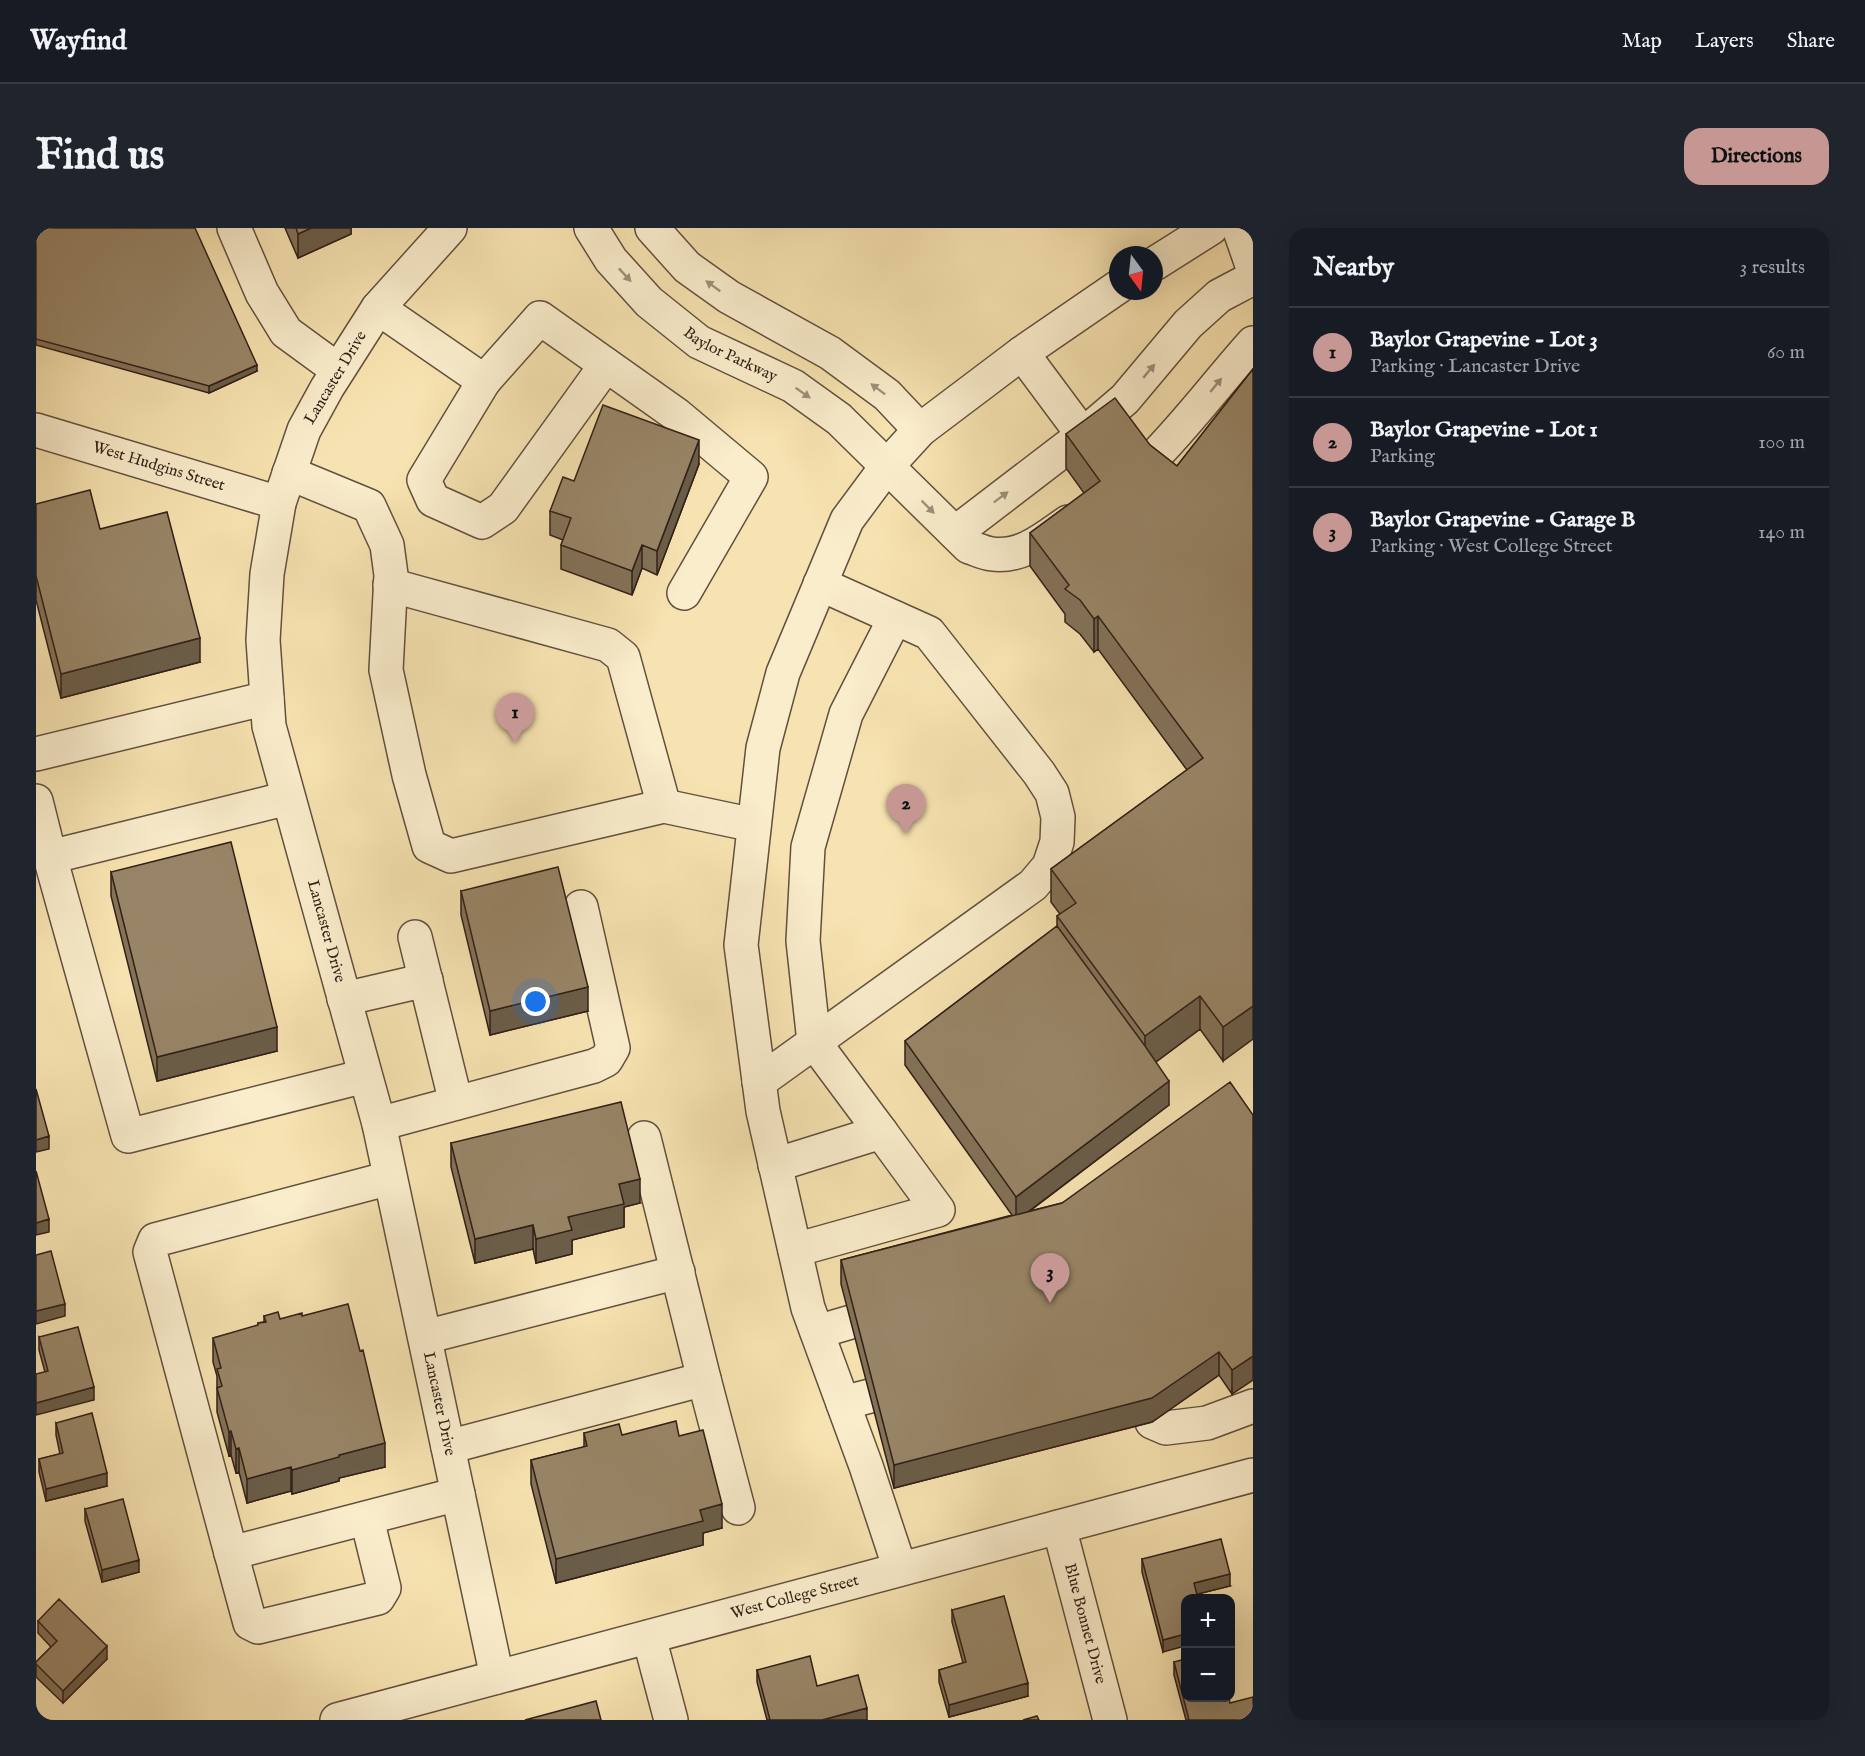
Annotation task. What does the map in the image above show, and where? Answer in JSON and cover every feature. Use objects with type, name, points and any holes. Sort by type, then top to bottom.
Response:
[{"type":"street","points":[[234,228],[262,293],[286,332],[338,370]]},
{"type":"street","name":"Lancaster Drive","points":[[450,228],[378,308],[338,370],[304,430],[284,488],[267,574],[263,640],[269,726],[379,1124],[497,1677]]},
{"type":"street","name":"Baylor Parkway","points":[[591,228],[611,260],[650,302],[699,342],[792,386],[839,419],[969,547],[991,554],[1014,553],[1035,545],[1083,512]]},
{"type":"street","points":[[652,228],[687,267],[729,297],[830,353],[887,395],[920,430]]},
{"type":"street","points":[[1163,258],[1211,228]]},
{"type":"street","points":[[1239,228],[1253,268]]},
{"type":"street","points":[[955,533],[1083,435],[1125,399],[1188,324],[1220,296],[1253,278]]},
{"type":"street","points":[[900,1569],[866,1466],[856,1400],[816,1332],[808,1308],[763,1111],[741,945],[763,748],[783,673],[847,520],[887,466],[920,430],[1022,353],[1109,292]]},
{"type":"street","points":[[378,308],[484,381]]},
{"type":"street","points":[[606,364],[503,508],[482,522],[433,500],[424,480],[484,381],[540,318],[606,364],[677,415],[751,477],[684,592]]},
{"type":"street","points":[[1150,461],[1171,441],[1253,343]]},
{"type":"street","points":[[1022,353],[1083,435]]},
{"type":"street","name":"West Hudgins Street","points":[[36,430],[369,506],[387,545],[391,575],[386,670],[409,775],[429,846],[451,856],[664,806]]},
{"type":"street","points":[[759,1082],[1033,885],[1048,866],[1057,842],[1058,817],[1052,794],[1038,772],[929,633],[820,584]]},
{"type":"street","points":[[390,585],[608,645],[623,657],[664,806],[754,825]]},
{"type":"street","points":[[795,1250],[938,1210],[814,1042],[803,941],[808,847],[846,714],[895,618]]},
{"type":"street","points":[[36,754],[267,698]]},
{"type":"street","points":[[50,857],[288,798]]},
{"type":"street","points":[[36,801],[128,1136],[365,1076]]},
{"type":"street","points":[[379,1124],[594,1066],[606,1060],[613,1048],[581,907]]},
{"type":"street","points":[[415,937],[456,1103]]},
{"type":"street","points":[[344,999],[426,980]]},
{"type":"street","points":[[775,1165],[881,1132]]},
{"type":"street","points":[[644,1138],[738,1508]]},
{"type":"street","points":[[368,1519],[384,1588],[378,1598],[258,1627],[250,1623],[150,1252],[155,1240],[390,1178]]},
{"type":"street","points":[[424,1337],[678,1272]]},
{"type":"street","points":[[816,1332],[851,1322]]},
{"type":"street","points":[[448,1447],[704,1379]]},
{"type":"street","points":[[1148,1411],[1166,1428],[1207,1423],[1253,1406]]},
{"type":"street","name":"West College Street","points":[[337,1720],[1253,1475]]},
{"type":"street","points":[[231,1553],[458,1494]]},
{"type":"street","name":"Blue Bonnet Drive","points":[[1059,1527],[1110,1720]]},
{"type":"street","points":[[649,1637],[671,1720]]},
{"type":"building","points":[[36,228],[195,228],[257,365],[209,386],[36,339]]},
{"type":"building","points":[[296,228],[311,228],[298,234]]},
{"type":"building","points":[[1253,369],[1253,1006],[1223,1027],[1200,996],[1145,1036],[1057,916],[1076,903],[1051,869],[1203,758],[1098,616],[1094,619],[1080,600],[1065,589],[1069,585],[1030,533],[1100,481],[1066,434],[1115,398],[1150,445],[1177,466]]},
{"type":"building","points":[[603,405],[699,440],[657,551],[642,545],[632,571],[561,545],[571,518],[550,511],[563,477],[574,481]]},
{"type":"building","points":[[90,490],[100,529],[167,512],[200,638],[61,674],[36,576],[36,504]]},
{"type":"building","points":[[231,842],[277,1027],[157,1057],[111,872]]},
{"type":"building","points":[[558,867],[588,987],[490,1011],[461,891]]},
{"type":"building","points":[[1057,926],[1169,1081],[1016,1197],[905,1041]]},
{"type":"building","points":[[1230,1082],[1253,1115],[1253,1356],[1232,1370],[1219,1352],[1152,1398],[894,1465],[841,1260],[1062,1203]]},
{"type":"building","points":[[36,1089],[49,1136],[36,1140]]},
{"type":"building","points":[[621,1102],[640,1179],[619,1184],[624,1204],[568,1217],[572,1230],[536,1239],[533,1225],[475,1239],[451,1143]]},
{"type":"building","points":[[36,1171],[49,1219],[36,1223]]},
{"type":"building","points":[[51,1251],[65,1304],[36,1311],[36,1255]]},
{"type":"building","points":[[348,1304],[360,1351],[363,1350],[385,1443],[292,1470],[291,1467],[247,1479],[239,1448],[236,1449],[231,1431],[229,1432],[217,1388],[222,1386],[217,1369],[221,1368],[213,1338],[266,1322],[264,1316],[278,1312],[280,1319],[302,1313],[302,1316]]},
{"type":"building","points":[[78,1327],[94,1387],[36,1403],[36,1374],[48,1371],[39,1337]]},
{"type":"building","points":[[92,1413],[107,1473],[46,1489],[39,1459],[63,1453],[56,1423]]},
{"type":"building","points":[[676,1421],[679,1436],[703,1430],[722,1504],[700,1510],[703,1521],[556,1559],[531,1460],[587,1446],[584,1433],[619,1424],[622,1435]]},
{"type":"building","points":[[123,1499],[139,1560],[102,1570],[85,1509]]},
{"type":"building","points":[[1221,1539],[1230,1574],[1194,1583],[1197,1594],[1181,1594],[1181,1635],[1163,1640],[1142,1559]]},
{"type":"building","points":[[1004,1596],[1028,1683],[949,1705],[939,1670],[966,1662],[952,1610]]},
{"type":"building","points":[[59,1599],[107,1646],[63,1691],[36,1664],[57,1641],[38,1621]]},
{"type":"building","points":[[810,1656],[817,1686],[858,1675],[867,1708],[822,1720],[770,1720],[757,1670]]},
{"type":"building","points":[[1181,1660],[1181,1689],[1174,1662]]},
{"type":"building","points":[[1253,1697],[1253,1720],[1189,1720],[1184,1702],[1230,1703]]},
{"type":"building","points":[[596,1701],[601,1720],[525,1720]]},
{"type":"building","points":[[1037,1716],[1039,1720],[1023,1720]]},
{"type":"place","name":"Baylor Grapevine - Lot 3","points":[[515,743]]},
{"type":"place","name":"Baylor Grapevine - Lot 1","points":[[906,834]]},
{"type":"place","name":"Baylor Grapevine - Garage B","points":[[1050,1303]]}]
